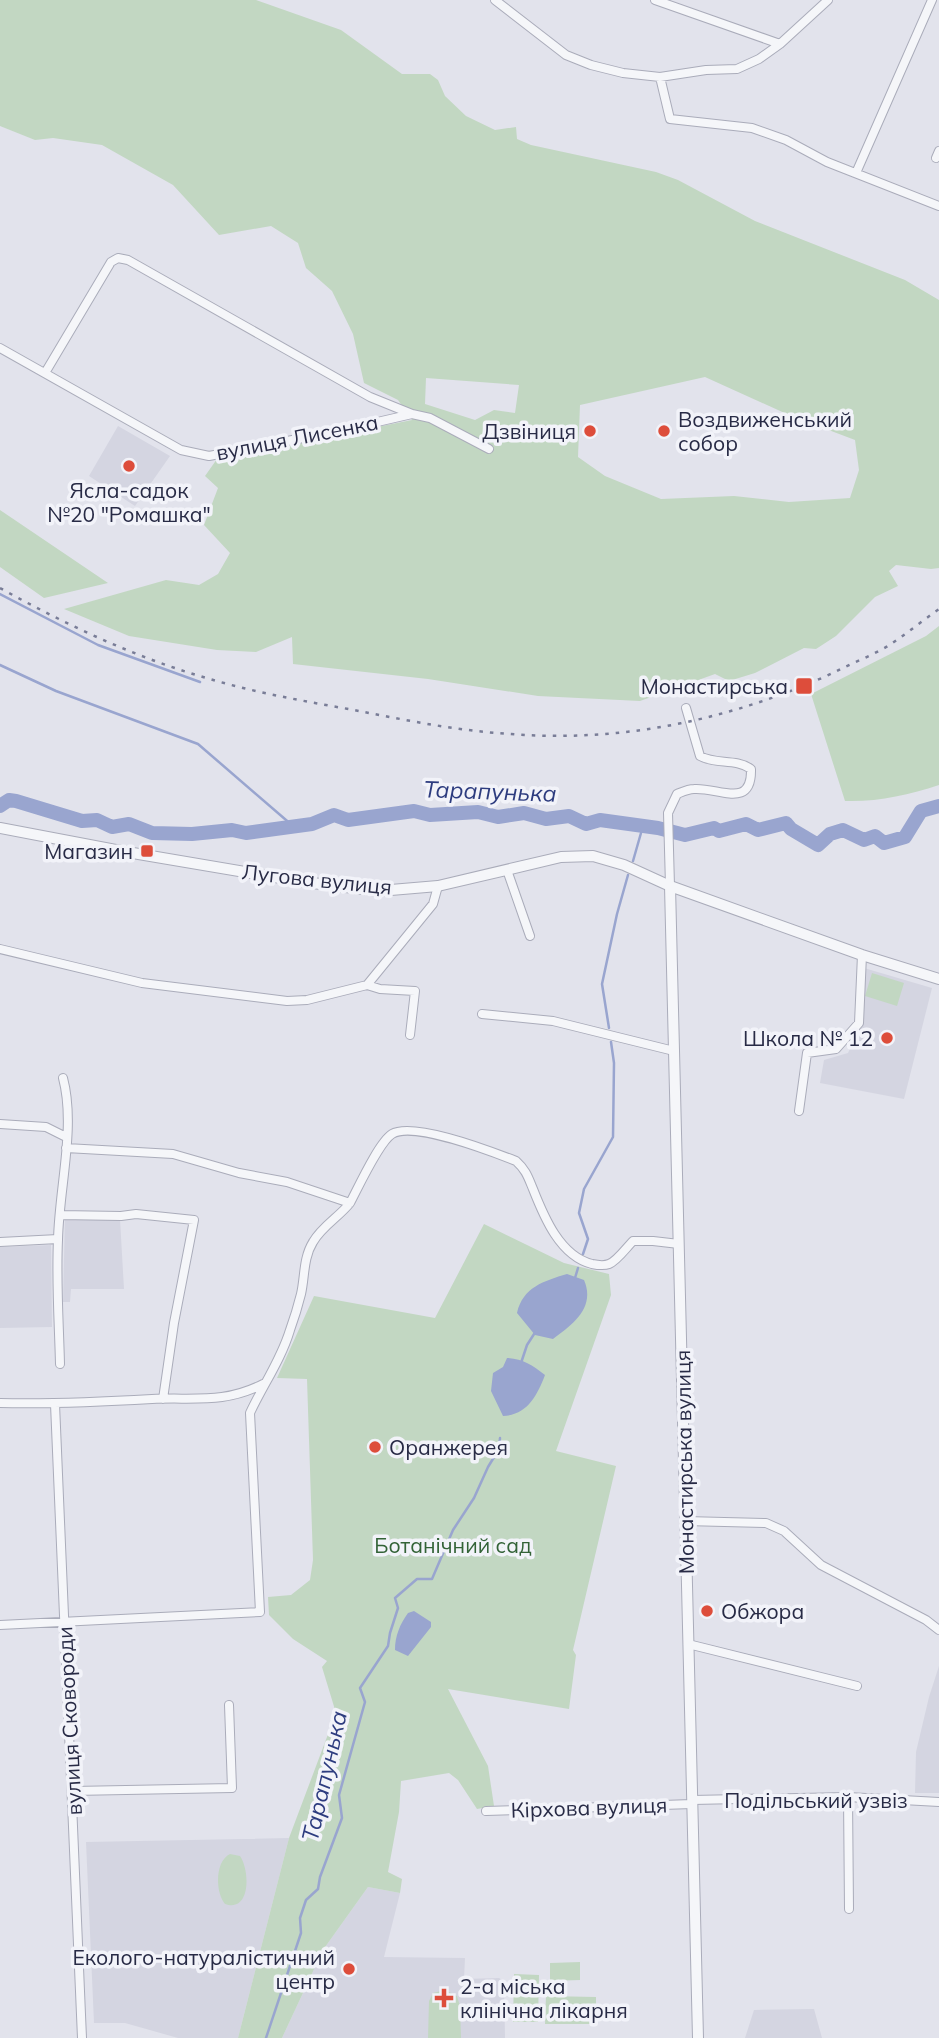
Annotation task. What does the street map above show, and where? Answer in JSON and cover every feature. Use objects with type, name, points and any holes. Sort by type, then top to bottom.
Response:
[{"type":"street","points":[[495,0],[566,55],[623,73],[660,78],[706,70],[737,69],[759,59],[780,44],[828,0]]},
{"type":"street","points":[[655,0],[780,44]]},
{"type":"street","points":[[856,173],[932,0]]},
{"type":"street","points":[[660,78],[670,120],[752,128],[786,140],[827,162],[939,206]]},
{"type":"street","points":[[45,373],[111,262],[118,258],[128,260],[370,397],[412,414],[430,418],[489,449]]},
{"type":"street","name":"вулиця Лисенка","points":[[0,348],[181,450],[195,454],[209,456],[412,414]]},
{"type":"street","points":[[670,886],[668,813],[677,794],[693,789],[736,794],[744,792],[750,786],[751,778],[751,769],[747,766],[736,762],[707,761],[700,756],[686,708]]},
{"type":"street","name":"Лугова вулиця","points":[[0,828],[128,853],[304,882],[379,891],[438,886],[561,857],[593,856],[624,865],[670,886],[862,955],[939,979]]},
{"type":"street","points":[[507,870],[530,936]]},
{"type":"street","points":[[368,985],[433,904],[438,886]]},
{"type":"street","name":"Монастирська вулиця","points":[[670,886],[698,2038]]},
{"type":"street","points":[[0,949],[142,983],[287,1001],[307,1000],[368,985],[380,989],[415,991],[410,1035]]},
{"type":"street","points":[[799,1111],[807,1053],[836,1049],[859,1023],[862,955]]},
{"type":"street","points":[[482,1014],[553,1021],[674,1051]]},
{"type":"street","points":[[60,1364],[58,1238],[66,1148],[67,1094],[63,1078]]},
{"type":"street","points":[[0,1124],[46,1127],[66,1137]]},
{"type":"street","points":[[0,1625],[260,1612],[250,1413],[263,1384],[276,1367],[289,1334],[302,1293],[305,1264],[311,1244],[350,1203],[370,1164],[390,1135],[400,1131],[434,1134],[516,1161],[526,1170],[533,1190],[558,1238],[569,1253],[582,1262],[610,1264],[633,1241],[678,1244]]},
{"type":"street","points":[[66,1148],[173,1154],[239,1173],[287,1182],[350,1203]]},
{"type":"street","points":[[60,1215],[136,1214],[194,1220],[174,1323],[163,1399]]},
{"type":"street","points":[[0,1242],[58,1238]]},
{"type":"street","points":[[0,1403],[55,1404],[226,1398],[246,1393],[263,1384]]},
{"type":"street","name":"вулиця Сковороди","points":[[55,1404],[82,2038]]},
{"type":"street","points":[[685,1521],[765,1523],[784,1531],[821,1564],[926,1620],[939,1630]]},
{"type":"street","points":[[688,1644],[857,1686]]},
{"type":"street","points":[[73,1791],[232,1788],[229,1705]]},
{"type":"street","points":[[848,1797],[849,1909]]},
{"type":"street","name":"Подільський узвіз","points":[[692,1802],[848,1797],[939,1802]]},
{"type":"street","name":"Кірхова вулиця","points":[[486,1811],[692,1802]]},
{"type":"shaded area","name":"Ясла-садок №20 \"Ромашка\"","points":[[118,426],[170,456],[135,506],[89,476]]},
{"type":"shaded area","name":"Школа № 12","points":[[864,968],[932,988],[904,1099],[820,1083],[824,1060],[848,1053],[862,1023]]},
{"type":"shaded area","points":[[65,1216],[120,1219],[124,1289],[71,1289],[70,1302],[63,1302]]},
{"type":"shaded area","points":[[51,1245],[52,1327],[0,1328],[0,1247]]},
{"type":"shaded area","points":[[939,1666],[939,1793],[915,1793],[916,1752]]},
{"type":"shaded area","points":[[289,1838],[238,2038],[178,2038],[125,2023],[94,2023],[86,1842]]},
{"type":"shaded area","points":[[368,1887],[400,1893],[384,1957],[465,1958],[464,1979],[499,1978],[504,1981],[505,2038],[282,2038],[323,1950]]},
{"type":"shaded area","points":[[814,2009],[822,2038],[745,2038],[754,2010]]},
{"type":"green space","points":[[0,0],[256,0],[341,30],[402,74],[430,74],[438,80],[445,96],[466,116],[495,130],[516,127],[517,139],[531,145],[656,172],[678,180],[755,221],[905,280],[939,300],[939,568],[896,565],[889,571],[898,586],[875,597],[836,636],[816,649],[804,648],[755,673],[729,681],[715,674],[640,701],[538,696],[428,679],[293,664],[292,637],[256,652],[217,650],[129,636],[64,609],[166,580],[199,585],[218,574],[230,553],[204,525],[218,488],[205,476],[217,459],[412,420],[398,400],[364,383],[353,334],[332,291],[306,268],[298,243],[271,226],[219,235],[173,185],[102,145],[53,138],[35,140],[0,126]],"holes":[[[705,377],[789,415],[855,440],[859,470],[850,498],[789,502],[734,496],[661,499],[605,476],[578,457],[580,405]],[[426,378],[519,385],[515,413],[494,410],[475,420],[425,404]]]},
{"type":"green space","points":[[0,510],[108,583],[44,598],[0,567]]},
{"type":"green space","points":[[939,626],[939,785],[893,797],[845,801],[811,694],[926,636]]},
{"type":"green space","points":[[872,973],[904,983],[897,1006],[865,996]]},
{"type":"green space","name":"Ботанічний сад","points":[[484,1224],[564,1263],[609,1274],[611,1295],[556,1451],[616,1466],[573,1650],[576,1655],[569,1709],[448,1689],[488,1766],[494,1806],[477,1809],[458,1780],[449,1773],[401,1781],[399,1812],[388,1872],[402,1879],[400,1893],[368,1887],[323,1950],[282,2038],[238,2038],[289,1838],[336,1713],[322,1667],[327,1661],[293,1639],[269,1615],[268,1597],[291,1595],[310,1580],[313,1560],[307,1379],[277,1378],[314,1296],[435,1318]]},
{"type":"green space","points":[[230,1854],[240,1856],[247,1880],[244,1896],[234,1905],[225,1904],[218,1885],[221,1863]]},
{"type":"green space","points":[[580,1962],[580,1980],[550,1981],[550,1963]]},
{"type":"green space","points":[[514,1974],[539,1975],[538,2022],[513,2022]]},
{"type":"green space","points":[[445,1990],[457,1996],[461,2038],[428,2038],[429,2001],[433,1993]]},
{"type":"green space","points":[[546,1996],[596,1997],[596,2024],[545,2024]]},
{"type":"water","points":[[567,1274],[584,1280],[587,1299],[580,1315],[553,1339],[535,1335],[517,1313],[520,1304],[536,1286]]},
{"type":"water","points":[[507,1358],[527,1363],[545,1375],[525,1408],[503,1416],[491,1391],[493,1373],[503,1367]]},
{"type":"water","points":[[414,1611],[431,1622],[431,1627],[408,1656],[395,1650],[395,1645],[403,1621],[408,1613]]},
{"type":"waterway","points":[[0,594],[98,645],[200,682]]},
{"type":"waterway","name":"Тарапунька","points":[[0,665],[56,691],[198,744],[293,826]]},
{"type":"waterway","name":"Тарапунька","points":[[0,806],[9,800],[16,801],[82,821],[97,820],[112,827],[129,824],[152,833],[192,834],[232,830],[246,833],[312,824],[334,815],[348,820],[414,811],[430,815],[478,812],[498,817],[524,813],[546,819],[569,816],[586,824],[600,820],[658,828],[685,835],[746,824],[758,830],[786,823],[791,829],[818,845],[830,834],[843,830],[864,840],[875,836],[884,843],[905,837],[921,811],[939,806]]},
{"type":"waterway","name":"Тарапунька","points":[[633,861],[643,826]]},
{"type":"waterway","name":"Тарапунька","points":[[609,1028],[602,984],[628,875]]},
{"type":"waterway","name":"Тарапунька","points":[[583,1254],[588,1239],[579,1213],[584,1189],[613,1137],[614,1063],[611,1042]]},
{"type":"waterway","name":"Тарапунька","points":[[575,1278],[578,1268]]},
{"type":"waterway","name":"Тарапунька","points":[[521,1363],[527,1345],[536,1331]]},
{"type":"waterway","name":"Тарапунька","points":[[266,2038],[301,1933],[300,1918],[306,1900],[318,1889],[342,1818],[339,1795],[365,1702],[360,1688],[388,1646],[398,1608],[395,1598],[417,1579],[432,1579],[453,1530],[474,1498],[499,1449],[500,1438]]},
{"type":"railway","points":[[0,588],[125,649],[221,682],[278,696],[432,725],[491,733],[553,736],[636,731],[718,715],[758,703],[797,689],[882,650],[939,609]]},
{"type":"place","name":"Дзвіниця","points":[[590,431]]},
{"type":"place","name":"Воздвиженський собор","points":[[664,431]]},
{"type":"place","name":"Ясла-садок №20 \"Ромашка\"","points":[[129,466]]},
{"type":"place","name":"Монастирська","points":[[804,686]]},
{"type":"place","name":"Магазин","points":[[147,851]]},
{"type":"place","name":"Школа № 12","points":[[887,1038]]},
{"type":"place","name":"Оранжерея","points":[[375,1447]]},
{"type":"place","name":"Обжора","points":[[707,1611]]},
{"type":"place","name":"Еколого-натуралістичний центр","points":[[349,1969]]},
{"type":"place","name":"2-а міська клінічна лікарня","points":[[444,1998]]}]
